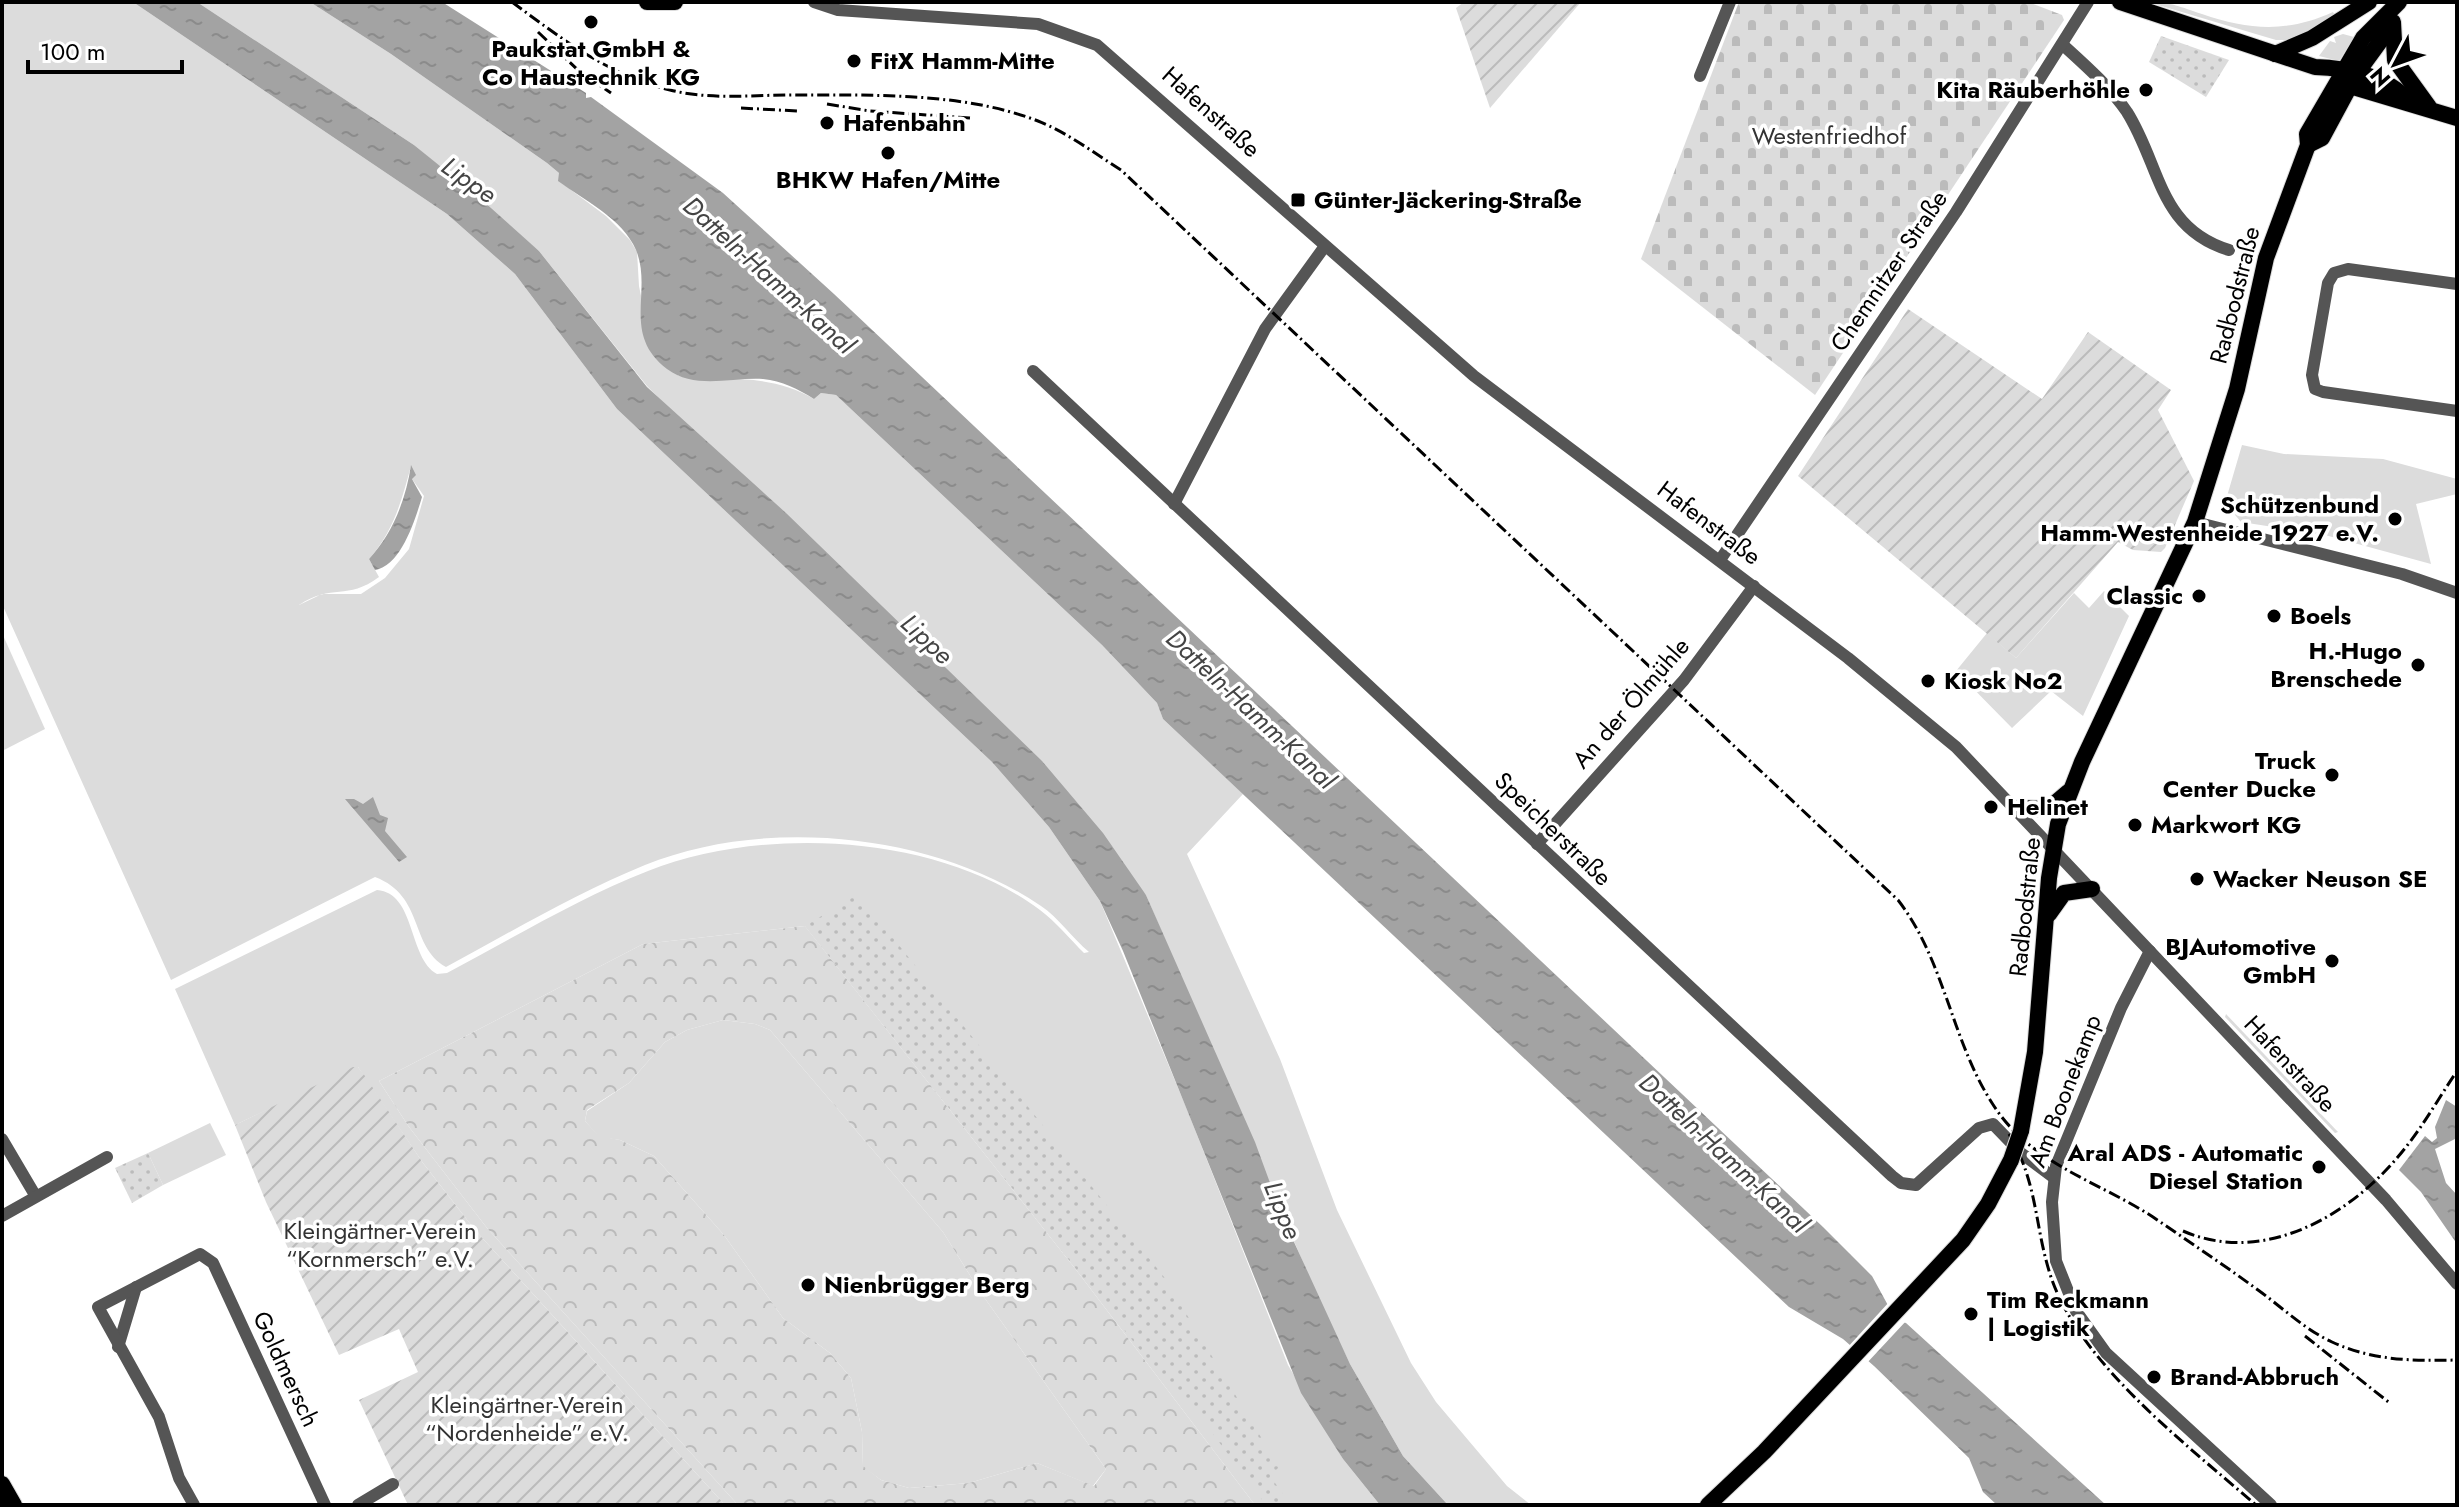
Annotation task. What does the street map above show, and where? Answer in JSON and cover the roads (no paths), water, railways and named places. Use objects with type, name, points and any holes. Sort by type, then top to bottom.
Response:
[{"type":"main road","points":[[647,2],[675,2]]},
{"type":"main road","points":[[2120,2],[2346,77],[2395,101],[2408,101],[2457,118]]},
{"type":"main road","points":[[2275,54],[2312,38],[2369,2]]},
{"type":"main road","points":[[2394,8],[2392,31],[2395,60],[2430,108]]},
{"type":"main road","name":"Radbodstraße","points":[[1708,1505],[1744,1473],[1967,1235],[2011,1160],[2028,1106],[2053,846],[2072,788],[2195,522],[2226,427],[2308,145],[2322,138],[2346,77],[2371,27],[2394,8]]},
{"type":"main road","points":[[2016,808],[2048,809],[2072,788]]},
{"type":"main road","points":[[2046,918],[2064,893],[2092,889]]},
{"type":"main road","points":[[2,1484],[14,1505]]},
{"type":"street","name":"Hafenstraße","points":[[814,2],[838,10],[1038,24],[1086,39],[1126,68],[1474,376],[1918,713],[2053,846],[2386,1200],[2457,1284]]},
{"type":"street","points":[[1700,76],[1730,2]]},
{"type":"street","name":"Chemnitzer Straße","points":[[1720,560],[1956,212],[2088,2]]},
{"type":"street","points":[[2063,45],[2125,109],[2178,218],[2192,233],[2229,250]]},
{"type":"street","points":[[1174,504],[1265,329],[1325,246]]},
{"type":"street","points":[[2457,284],[2348,269],[2334,273],[2328,283],[2312,375],[2315,389],[2323,392],[2457,411]]},
{"type":"street","name":"Speicherstraße","points":[[1033,371],[1901,1183],[1916,1185],[1923,1181],[1979,1128],[1993,1124],[2021,1153],[2053,1177]]},
{"type":"street","points":[[2195,522],[2366,564],[2456,590]]},
{"type":"street","name":"An der Ölmühle","points":[[1537,844],[1676,689],[1754,586]]},
{"type":"street","name":"Am Boonekamp","points":[[2150,951],[2121,1008],[2053,1177],[2052,1231],[2056,1261],[2067,1292],[2089,1330],[2136,1383],[2271,1505]]},
{"type":"street","points":[[2,1139],[35,1195]]},
{"type":"street","points":[[2,1216],[107,1157]]},
{"type":"street","name":"Goldmersch","points":[[136,1287],[196,1254],[204,1254],[213,1263],[325,1505]]},
{"type":"street","points":[[118,1347],[136,1287]]},
{"type":"street","points":[[136,1287],[98,1307],[159,1417],[179,1478],[194,1505]]},
{"type":"street","points":[[358,1505],[393,1484]]},
{"type":"water","points":[[133,2],[197,2],[414,145],[482,200],[539,251],[647,387],[786,513],[1042,761],[1103,833],[1146,895],[1255,1142],[1283,1218],[1350,1364],[1403,1456],[1448,1505],[1380,1505],[1343,1459],[1301,1393],[1123,951],[1100,901],[1049,827],[992,762],[617,409],[515,274],[447,214]]},
{"type":"water","name":"Datteln-Hamm-Kanal","points":[[310,2],[442,2],[586,93],[586,98],[591,97],[723,193],[834,294],[1823,1227],[1872,1276],[1896,1320],[1906,1323],[2106,1505],[1997,1505],[1983,1492],[1969,1458],[1874,1366],[1843,1339],[1789,1307],[1163,719],[1157,703],[1102,645],[836,395],[821,393],[814,399],[790,386],[770,380],[702,381],[667,369],[653,356],[645,341],[641,327],[640,265],[636,250],[622,229],[558,181],[559,173],[547,163],[391,54]]},
{"type":"water","points":[[411,465],[416,475],[412,479],[422,497],[415,518],[399,551],[384,567],[375,570],[369,559],[397,515]]},
{"type":"water","points":[[373,797],[380,815],[388,818],[385,831],[407,857],[399,862],[345,799],[354,799],[363,804]]},
{"type":"water","points":[[2446,1100],[2457,1107],[2457,1138],[2435,1149],[2446,1183],[2457,1195],[2457,1244],[2421,1192],[2399,1170],[2425,1136],[2432,1142],[2437,1138],[2435,1127]]},
{"type":"railway","points":[[512,2],[606,65],[670,90],[720,96],[892,96],[982,105],[1049,126],[1121,170],[1898,900],[1927,948],[1978,1078],[2007,1124],[2025,1141],[2065,1169],[2153,1217],[2322,1337],[2378,1356],[2409,1360],[2457,1360]]},
{"type":"railway","points":[[538,32],[580,72],[611,93]]},
{"type":"railway","points":[[827,104],[870,111],[970,118]]},
{"type":"railway","points":[[741,108],[797,111]]},
{"type":"railway","points":[[2183,1231],[2214,1240],[2246,1242],[2277,1238],[2335,1212],[2361,1193],[2406,1147],[2457,1071]]},
{"type":"railway","points":[[2009,1134],[2026,1171],[2052,1280],[2067,1312],[2087,1343],[2169,1430],[2256,1505]]},
{"type":"railway","points":[[2305,1336],[2391,1404]]},
{"type":"place","name":"Paukstat GmbH & Co Haustechnik KG","points":[[591,22]]},
{"type":"place","name":"FitX Hamm-Mitte","points":[[854,61]]},
{"type":"place","name":"Kita Räuberhöhle","points":[[2146,90]]},
{"type":"place","name":"Hafenbahn","points":[[827,123]]},
{"type":"place","name":"BHKW Hafen/Mitte","points":[[888,153]]},
{"type":"place","name":"Günter-Jäckering-Straße","points":[[1298,200]]},
{"type":"place","name":"Schützenbund Hamm-Westenheide 1927 e.V.","points":[[2395,519]]},
{"type":"place","name":"Classic","points":[[2199,596]]},
{"type":"place","name":"Boels","points":[[2274,616]]},
{"type":"place","name":"H.-Hugo Brenschede","points":[[2418,665]]},
{"type":"place","name":"Kiosk No2","points":[[1928,681]]},
{"type":"place","name":"Truck Center Ducke","points":[[2332,775]]},
{"type":"place","name":"Helinet","points":[[1991,807]]},
{"type":"place","name":"Markwort KG","points":[[2135,825]]},
{"type":"place","name":"Wacker Neuson SE","points":[[2197,879]]},
{"type":"place","name":"BJAutomotive GmbH","points":[[2332,961]]},
{"type":"place","name":"Aral ADS - Automatic Diesel Station","points":[[2319,1167]]},
{"type":"place","name":"Nienbrügger Berg","points":[[808,1285]]},
{"type":"place","name":"Tim Reckmann | Logistik","points":[[1971,1314]]},
{"type":"place","name":"Brand-Abbruch","points":[[2154,1377]]},
{"type":"park label","name":"Westenfriedhof","points":[[1829,136]]},
{"type":"park label","name":"Kleingärtner-Verein “Kornmersch” e.V.","points":[[380,1245]]},
{"type":"park label","name":"Kleingärtner-Verein “Nordenheide” e.V.","points":[[527,1419]]},
{"type":"water label","name":"Lippe","points":[[469,180]]},
{"type":"water label","name":"Lippe","points":[[927,639]]},
{"type":"water label","name":"Lippe","points":[[1283,1210]]}]
